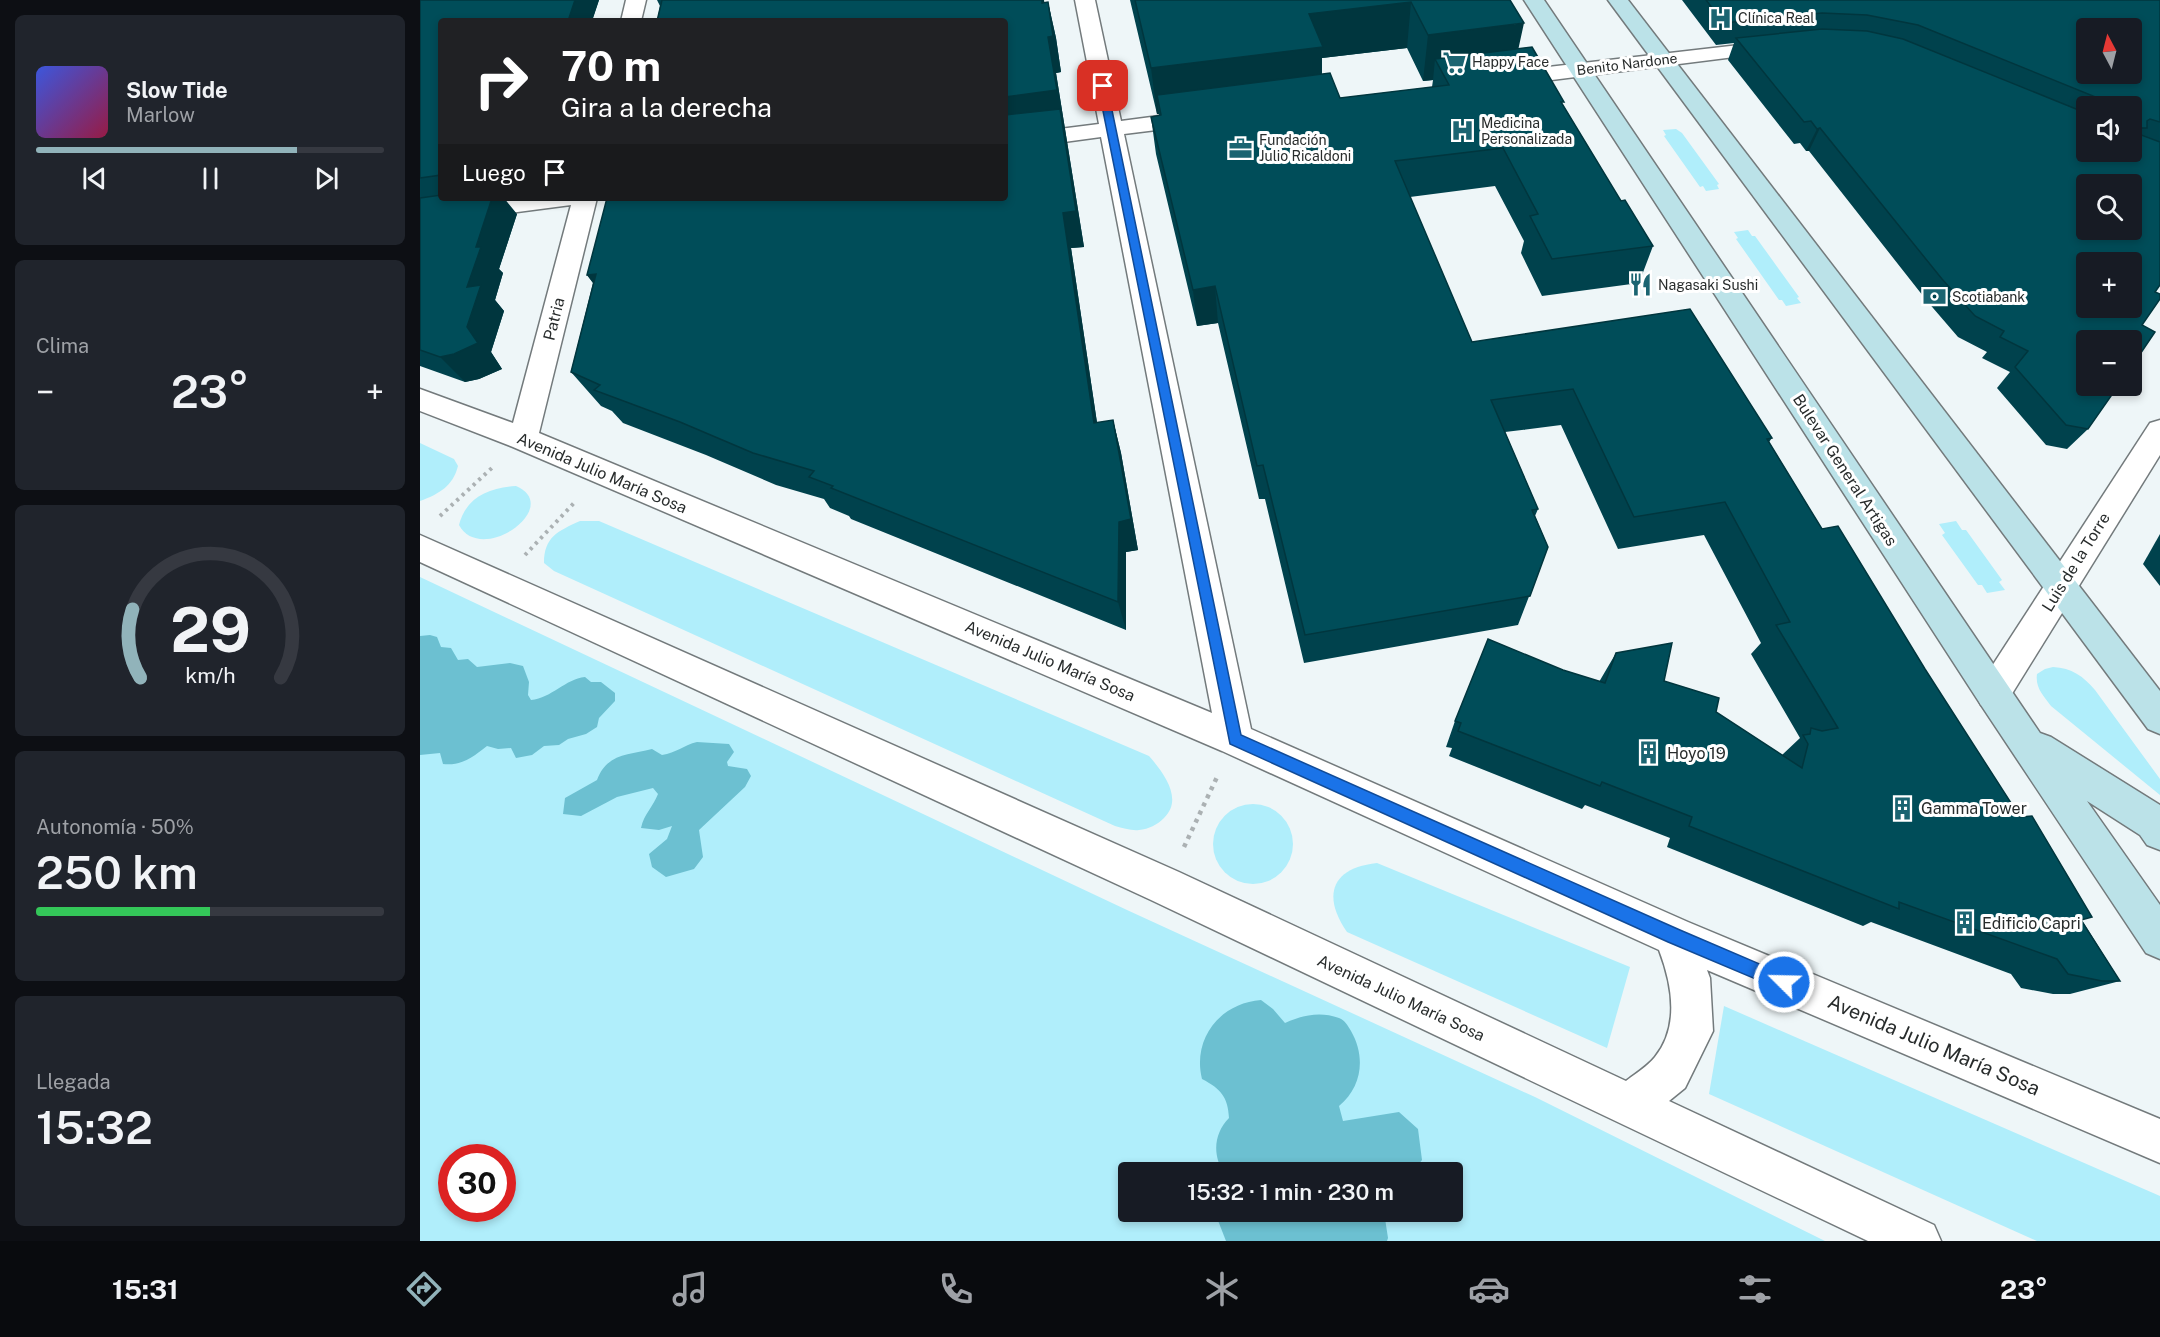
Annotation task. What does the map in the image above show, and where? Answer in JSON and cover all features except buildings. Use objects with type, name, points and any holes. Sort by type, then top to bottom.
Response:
[{"type":"main road","name":"Bulevar General Artigas","points":[[1534,0],[1993,694],[2160,939]]},
{"type":"main road","points":[[1618,0],[2160,718]]},
{"type":"main road","points":[[2026,741],[2153,822],[2160,832]]},
{"type":"street","points":[[632,18],[636,0]]},
{"type":"street","points":[[1085,0],[1235,740]]},
{"type":"street","name":"Benito Nardone","points":[[1487,81],[1790,45]]},
{"type":"street","points":[[1008,143],[1217,116]]},
{"type":"street","points":[[420,217],[546,201]]},
{"type":"street","name":"Patria","points":[[523,439],[584,201]]},
{"type":"street","name":"Avenida Julio María Sosa","points":[[420,400],[523,439],[1235,740],[1674,936],[2160,1141]]},
{"type":"street","name":"Luis de la Torre","points":[[1993,694],[2160,431]]},
{"type":"street","name":"Avenida Julio María Sosa","points":[[429,534],[500,583],[1165,886],[1918,1241]]},
{"type":"street","points":[[1629,1106],[1670,1073],[1692,1031],[1690,978],[1674,936]]},
{"type":"path","points":[[429,534],[523,439]]},
{"type":"path","points":[[500,583],[602,472]]},
{"type":"path","points":[[1165,886],[1235,740]]},
{"type":"shaded area","points":[[1676,129],[1682,133],[1719,184],[1717,185],[1719,189],[1706,191],[1703,186],[1700,187],[1664,136],[1666,135],[1663,130]]},
{"type":"shaded area","points":[[1748,230],[1752,236],[1755,236],[1801,303],[1786,306],[1782,300],[1779,300],[1736,239],[1738,238],[1734,232]]},
{"type":"shaded area","points":[[420,443],[454,459],[458,466],[449,484],[420,501]]},
{"type":"shaded area","points":[[516,486],[528,495],[530,507],[525,518],[514,529],[499,536],[484,539],[470,536],[459,525],[467,507],[480,496],[497,489]]},
{"type":"shaded area","points":[[580,521],[599,521],[1149,756],[1169,786],[1172,794],[1170,811],[1159,823],[1146,829],[1133,830],[1115,826],[554,571],[544,563],[550,541],[565,528]]},
{"type":"shaded area","points":[[1956,521],[1962,530],[1966,530],[2002,580],[1999,582],[2005,590],[1987,593],[1982,585],[1978,585],[1942,535],[1945,533],[1939,524]]},
{"type":"shaded area","points":[[420,577],[1127,910],[1535,1097],[1825,1241],[420,1241]]},
{"type":"shaded area","points":[[420,636],[437,637],[441,647],[451,648],[458,660],[468,659],[477,667],[510,663],[523,666],[529,682],[528,695],[531,700],[539,699],[571,681],[585,677],[591,682],[601,682],[615,693],[615,701],[599,718],[597,727],[559,745],[544,746],[532,755],[516,758],[511,748],[498,749],[487,746],[462,762],[443,764],[440,753],[420,755]]},
{"type":"shaded area","points":[[2053,667],[2077,674],[2095,690],[2160,779],[2160,795],[2051,706],[2037,684],[2037,674]]},
{"type":"shaded area","points":[[697,742],[729,744],[734,752],[727,762],[728,766],[747,769],[751,776],[745,787],[699,830],[703,857],[694,869],[666,877],[652,867],[649,854],[667,839],[672,826],[659,830],[641,828],[658,794],[653,788],[617,797],[581,816],[563,814],[565,798],[597,780],[601,771],[613,760],[627,754],[652,749],[662,755],[667,754]]},
{"type":"shaded area","points":[[1253,804],[1268,807],[1281,816],[1290,829],[1293,844],[1290,859],[1281,872],[1268,881],[1253,884],[1238,881],[1225,872],[1216,859],[1213,844],[1216,829],[1225,816],[1238,807]]},
{"type":"shaded area","points":[[1377,863],[1630,967],[1607,1048],[1347,932],[1335,907],[1333,896],[1335,886],[1349,871]]},
{"type":"shaded area","points":[[1261,1000],[1273,1009],[1285,1023],[1318,1014],[1332,1016],[1345,1022],[1356,1041],[1360,1061],[1353,1090],[1339,1106],[1343,1121],[1399,1112],[1418,1129],[1420,1162],[1219,1162],[1216,1144],[1220,1130],[1229,1118],[1227,1104],[1222,1094],[1214,1086],[1202,1079],[1201,1050],[1212,1026],[1233,1008]]},
{"type":"shaded area","points":[[1724,1006],[2160,1196],[2160,1241],[2037,1241],[1709,1094]]},
{"type":"shaded area","points":[[1219,1222],[1386,1222],[1388,1238],[1387,1241],[1226,1241]]},
{"type":"place","name":"Clínica Real","points":[[1720,18]]},
{"type":"place","name":"Happy Face","points":[[1454,62]]},
{"type":"place","name":"Medicina Personalizada","points":[[1463,131]]},
{"type":"place","name":"Fundación Julio Ricaldoni","points":[[1241,148]]},
{"type":"place","name":"Nagasaki Sushi","points":[[1640,285]]},
{"type":"place","name":"Scotiabank","points":[[1934,297]]},
{"type":"place","name":"Hoyo 19","points":[[1649,753]]},
{"type":"place","name":"Gamma Tower","points":[[1903,808]]},
{"type":"place","name":"Edificio Capri","points":[[1964,923]]},
{"type":"route","points":[[1103,86],[1235,740],[1674,936],[1784,982]]}]
